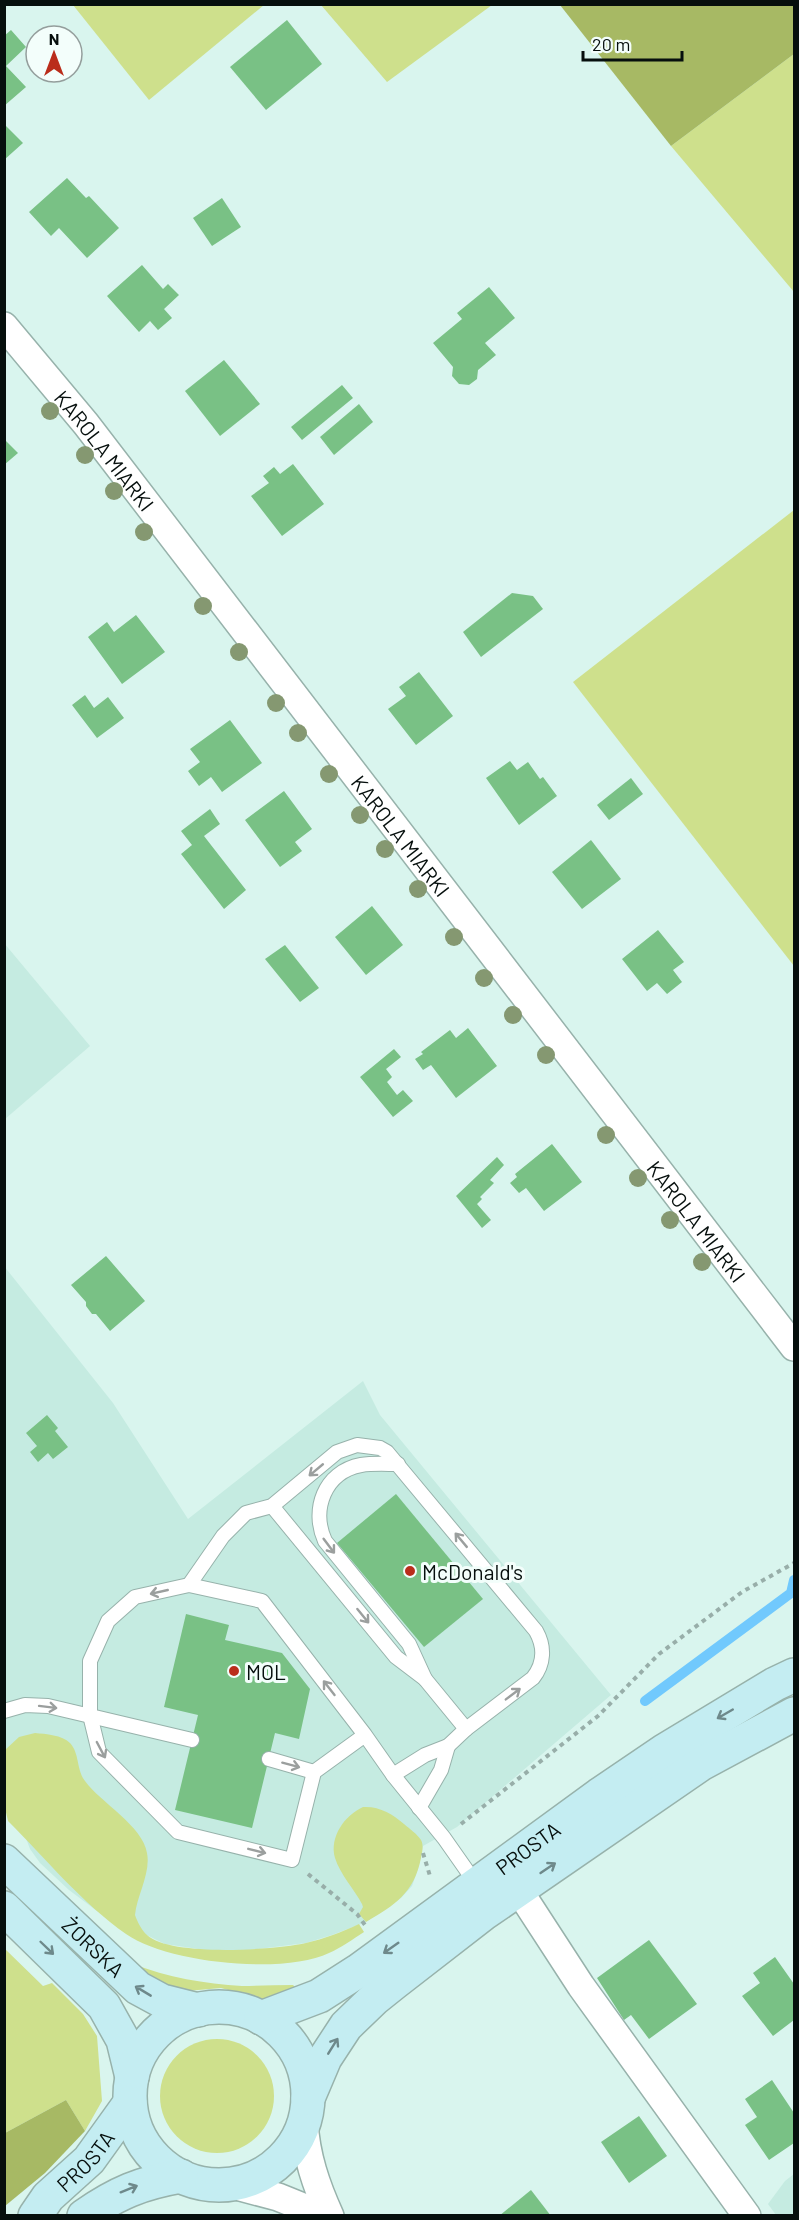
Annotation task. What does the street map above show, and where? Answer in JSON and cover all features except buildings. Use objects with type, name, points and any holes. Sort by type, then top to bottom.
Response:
[{"type":"main road","name":"PROSTA","points":[[261,2018],[332,1988],[477,1886],[599,1795],[664,1751],[788,1675]]},
{"type":"main road","name":"PROSTA","points":[[306,2110],[325,2058],[338,2037],[355,2017],[394,1983],[518,1889],[701,1764],[795,1714]]},
{"type":"main road","name":"ŻORSKA","points":[[5,1861],[138,1988],[162,2001],[198,2010]]},
{"type":"main road","name":"ŻORSKA","points":[[4,1908],[104,2006],[123,2040],[131,2090]]},
{"type":"main road","points":[[225,2007],[261,2018],[280,2032],[296,2051],[305,2074],[306,2110],[293,2145],[276,2164],[254,2178],[229,2184],[202,2183],[181,2176],[165,2167],[145,2147],[133,2121],[131,2090],[142,2050],[160,2029],[172,2020],[198,2010],[225,2007]]},
{"type":"main road","name":"PROSTA","points":[[35,2216],[48,2198],[89,2160],[131,2090]]},
{"type":"main road","name":"PROSTA","points":[[84,2216],[131,2188],[150,2181],[181,2176]]},
{"type":"street","name":"KAROLA MIARKI","points":[[4,326],[94,433],[795,1347]]},
{"type":"street","points":[[518,1889],[581,1986],[747,2216]]},
{"type":"street","points":[[306,2110],[309,2163],[330,2216]]},
{"type":"street","points":[[229,2184],[278,2197],[325,2216]]},
{"type":"lane","points":[[189,1585],[223,1536],[246,1513],[272,1506],[337,1452],[357,1445],[380,1448],[398,1464],[541,1639],[542,1662],[533,1678],[466,1729],[448,1746],[411,1763],[393,1775]]},
{"type":"lane","points":[[398,1464],[359,1465],[348,1469],[324,1491],[320,1501],[318,1522],[325,1542],[409,1644],[425,1679]]},
{"type":"lane","points":[[272,1506],[396,1657],[425,1679],[466,1729]]},
{"type":"lane","points":[[365,1735],[314,1772],[292,1860],[178,1832],[99,1752],[90,1715],[90,1661],[108,1622],[135,1597],[189,1585],[262,1601],[365,1735],[393,1775],[444,1838],[477,1886]]},
{"type":"lane","points":[[5,1712],[25,1705],[48,1706],[192,1740]]},
{"type":"lane","points":[[419,1808],[441,1770],[448,1746]]},
{"type":"lane","points":[[269,1759],[314,1772]]},
{"type":"path","points":[[461,1824],[598,1716],[659,1654],[742,1592],[795,1563]]},
{"type":"path","points":[[426,1850],[423,1853],[428,1866],[430,1886]]},
{"type":"path","points":[[292,1860],[357,1914],[368,1928]]},
{"type":"shaded area","points":[[4,943],[90,1046],[5,1119],[4,1119]]},
{"type":"shaded area","points":[[4,1266],[113,1403],[188,1519],[363,1381],[380,1415],[611,1695],[457,1827],[423,1846],[412,1886],[401,1898],[366,1922],[306,1943],[249,1950],[205,1950],[165,1944],[97,1911],[69,1890],[40,1863],[30,1849],[4,1775]]},
{"type":"shaded area","points":[[794,2174],[794,2215],[776,2215],[768,2204],[785,2181]]},
{"type":"green space","points":[[73,5],[264,5],[149,100]]},
{"type":"green space","points":[[321,5],[492,5],[387,82]]},
{"type":"green space","points":[[560,5],[794,5],[794,54],[671,146]]},
{"type":"green space","points":[[794,54],[794,292],[671,146]]},
{"type":"green space","points":[[794,510],[794,966],[573,682]]},
{"type":"green space","points":[[35,1733],[49,1734],[70,1743],[85,1781],[130,1824],[144,1843],[148,1861],[135,1915],[147,1935],[159,1942],[177,1947],[224,1950],[291,1946],[333,1935],[359,1924],[364,1932],[333,1951],[309,1960],[256,1964],[196,1959],[145,1944],[126,1934],[80,1895],[8,1821],[5,1808],[5,1750],[19,1737]]},
{"type":"green space","points":[[363,1807],[380,1809],[395,1817],[418,1836],[423,1847],[414,1880],[402,1897],[366,1922],[359,1914],[363,1907],[362,1904],[340,1870],[334,1850],[334,1842],[340,1828],[350,1815]]},
{"type":"green space","points":[[4,1948],[43,1986],[52,1983],[83,2014],[97,2036],[102,2101],[85,2131],[66,2100],[5,2133]]},
{"type":"green space","points":[[133,1964],[159,1973],[200,1982],[242,1986],[293,1985],[300,1992],[264,2000],[221,1988],[175,1992],[154,1984]]},
{"type":"green space","points":[[217,2039],[239,2043],[258,2055],[270,2074],[274,2096],[270,2118],[258,2137],[239,2149],[217,2153],[195,2149],[176,2137],[164,2118],[160,2096],[164,2074],[176,2055],[195,2043]]},
{"type":"green space","points":[[66,2100],[85,2131],[45,2173],[5,2206],[5,2133]]},
{"type":"waterway","points":[[645,1701],[791,1593],[794,1580]]},
{"type":"place","name":"McDonald's","points":[[410,1571]]},
{"type":"place","name":"MOL","points":[[234,1671]]}]
